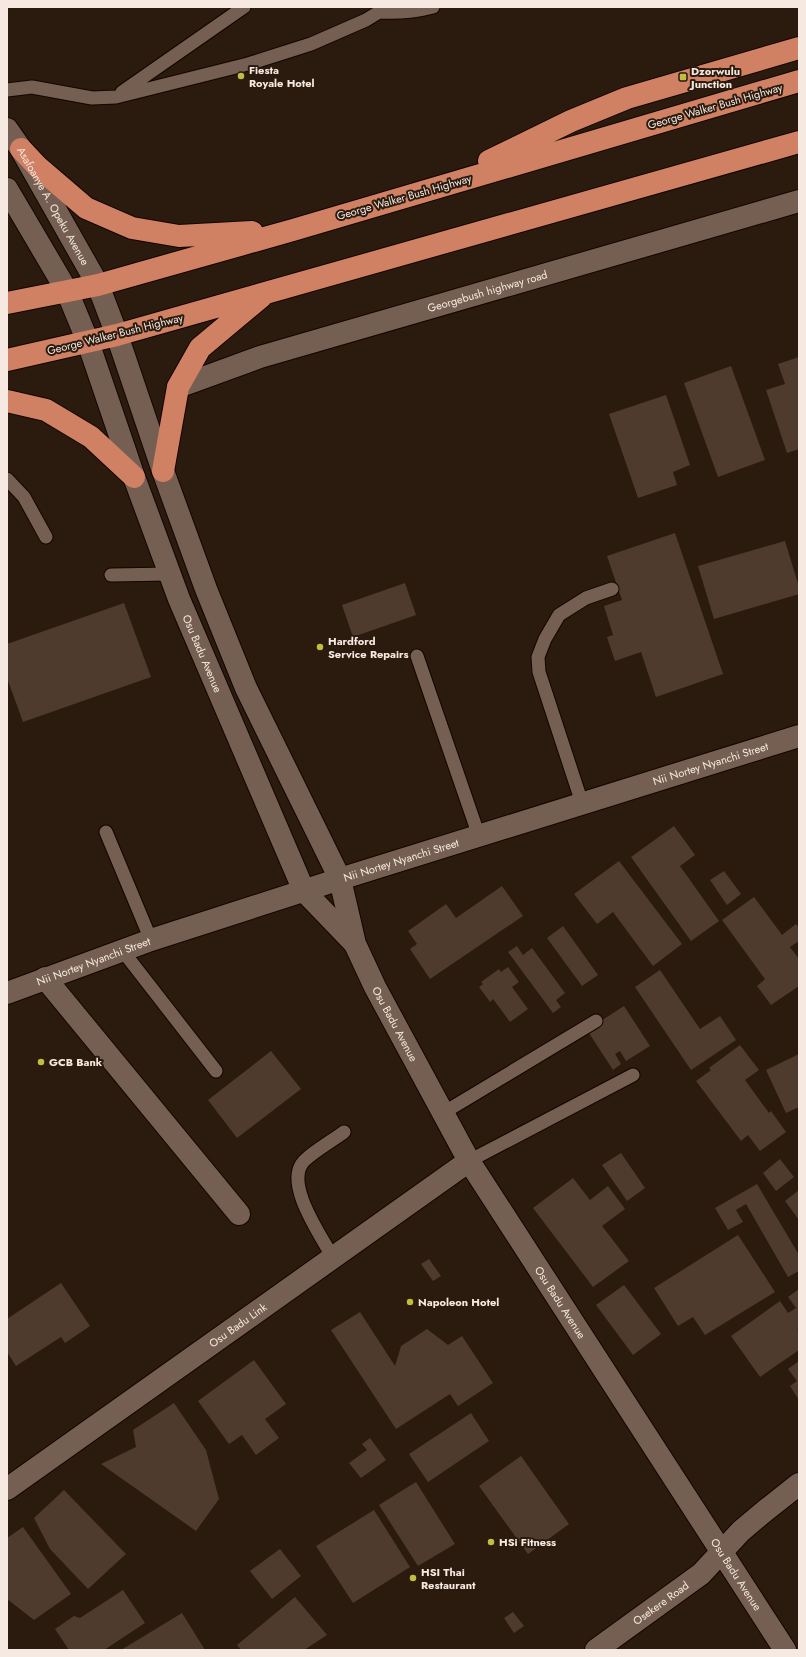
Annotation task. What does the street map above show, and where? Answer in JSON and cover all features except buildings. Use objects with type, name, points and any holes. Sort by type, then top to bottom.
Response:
[{"type":"highway","points":[[435,188],[571,121],[627,98],[799,48]]},
{"type":"highway","name":"George Walker Bush Highway","points":[[7,302],[98,285],[293,230],[799,81]]},
{"type":"highway","name":"George Walker Bush Highway","points":[[7,360],[117,335],[799,142]]},
{"type":"highway","points":[[21,149],[37,166],[86,208],[132,228],[179,236],[293,230]]},
{"type":"highway","points":[[163,471],[178,387],[200,348],[266,293]]},
{"type":"highway","points":[[7,401],[46,410],[91,437],[134,476]]},
{"type":"street","name":"Asafoanye A. Opeku Avenue","points":[[7,129],[21,149],[98,285],[117,335]]},
{"type":"street","points":[[7,189],[67,292]]},
{"type":"street","name":"Georgebush highway road","points":[[178,387],[260,357],[799,202]]},
{"type":"street","name":"Osu Badu Avenue","points":[[67,292],[88,342],[134,476],[179,599],[304,891],[355,944]]},
{"type":"street","name":"Osu Badu Avenue","points":[[117,335],[163,471],[206,589],[246,688],[340,879],[355,944],[375,987],[469,1161],[785,1650]]},
{"type":"street","name":"Nii Nortey Nyanchi Street","points":[[7,993],[151,940],[340,879],[799,736]]},
{"type":"street","points":[[45,978],[238,1214]]},
{"type":"street","name":"Osu Badu Link","points":[[7,1489],[469,1161]]},
{"type":"street","name":"Osekere Road","points":[[596,1650],[700,1574],[741,1531],[799,1484]]},
{"type":"lane","points":[[116,97],[244,7]]},
{"type":"lane","points":[[7,90],[32,87],[92,98],[116,97],[248,64],[311,44],[366,20],[379,9],[396,13],[416,11],[432,7]]},
{"type":"lane","points":[[7,479],[24,497],[46,537]]},
{"type":"lane","points":[[111,575],[170,574]]},
{"type":"lane","points":[[582,803],[539,672],[538,657],[545,639],[559,615],[586,598],[612,589]]},
{"type":"lane","points":[[417,656],[479,836]]},
{"type":"lane","points":[[106,832],[151,940]]},
{"type":"lane","points":[[122,950],[216,1071]]},
{"type":"lane","points":[[444,1113],[596,1021]]},
{"type":"lane","points":[[469,1161],[634,1074]]},
{"type":"lane","points":[[334,1258],[301,1198],[298,1186],[298,1173],[303,1162],[344,1132]]},
{"type":"place","name":"Fiesta Royale Hotel","points":[[241,76]]},
{"type":"place","name":"Dzorwulu Junction","points":[[683,77]]},
{"type":"place","name":"Hardford Service Repairs","points":[[320,647]]},
{"type":"place","name":"GCB Bank","points":[[41,1062]]},
{"type":"place","name":"Napoleon Hotel","points":[[410,1302]]},
{"type":"place","name":"HSi Fitness","points":[[491,1542]]},
{"type":"place","name":"HSI Thai Restaurant","points":[[413,1578]]}]
